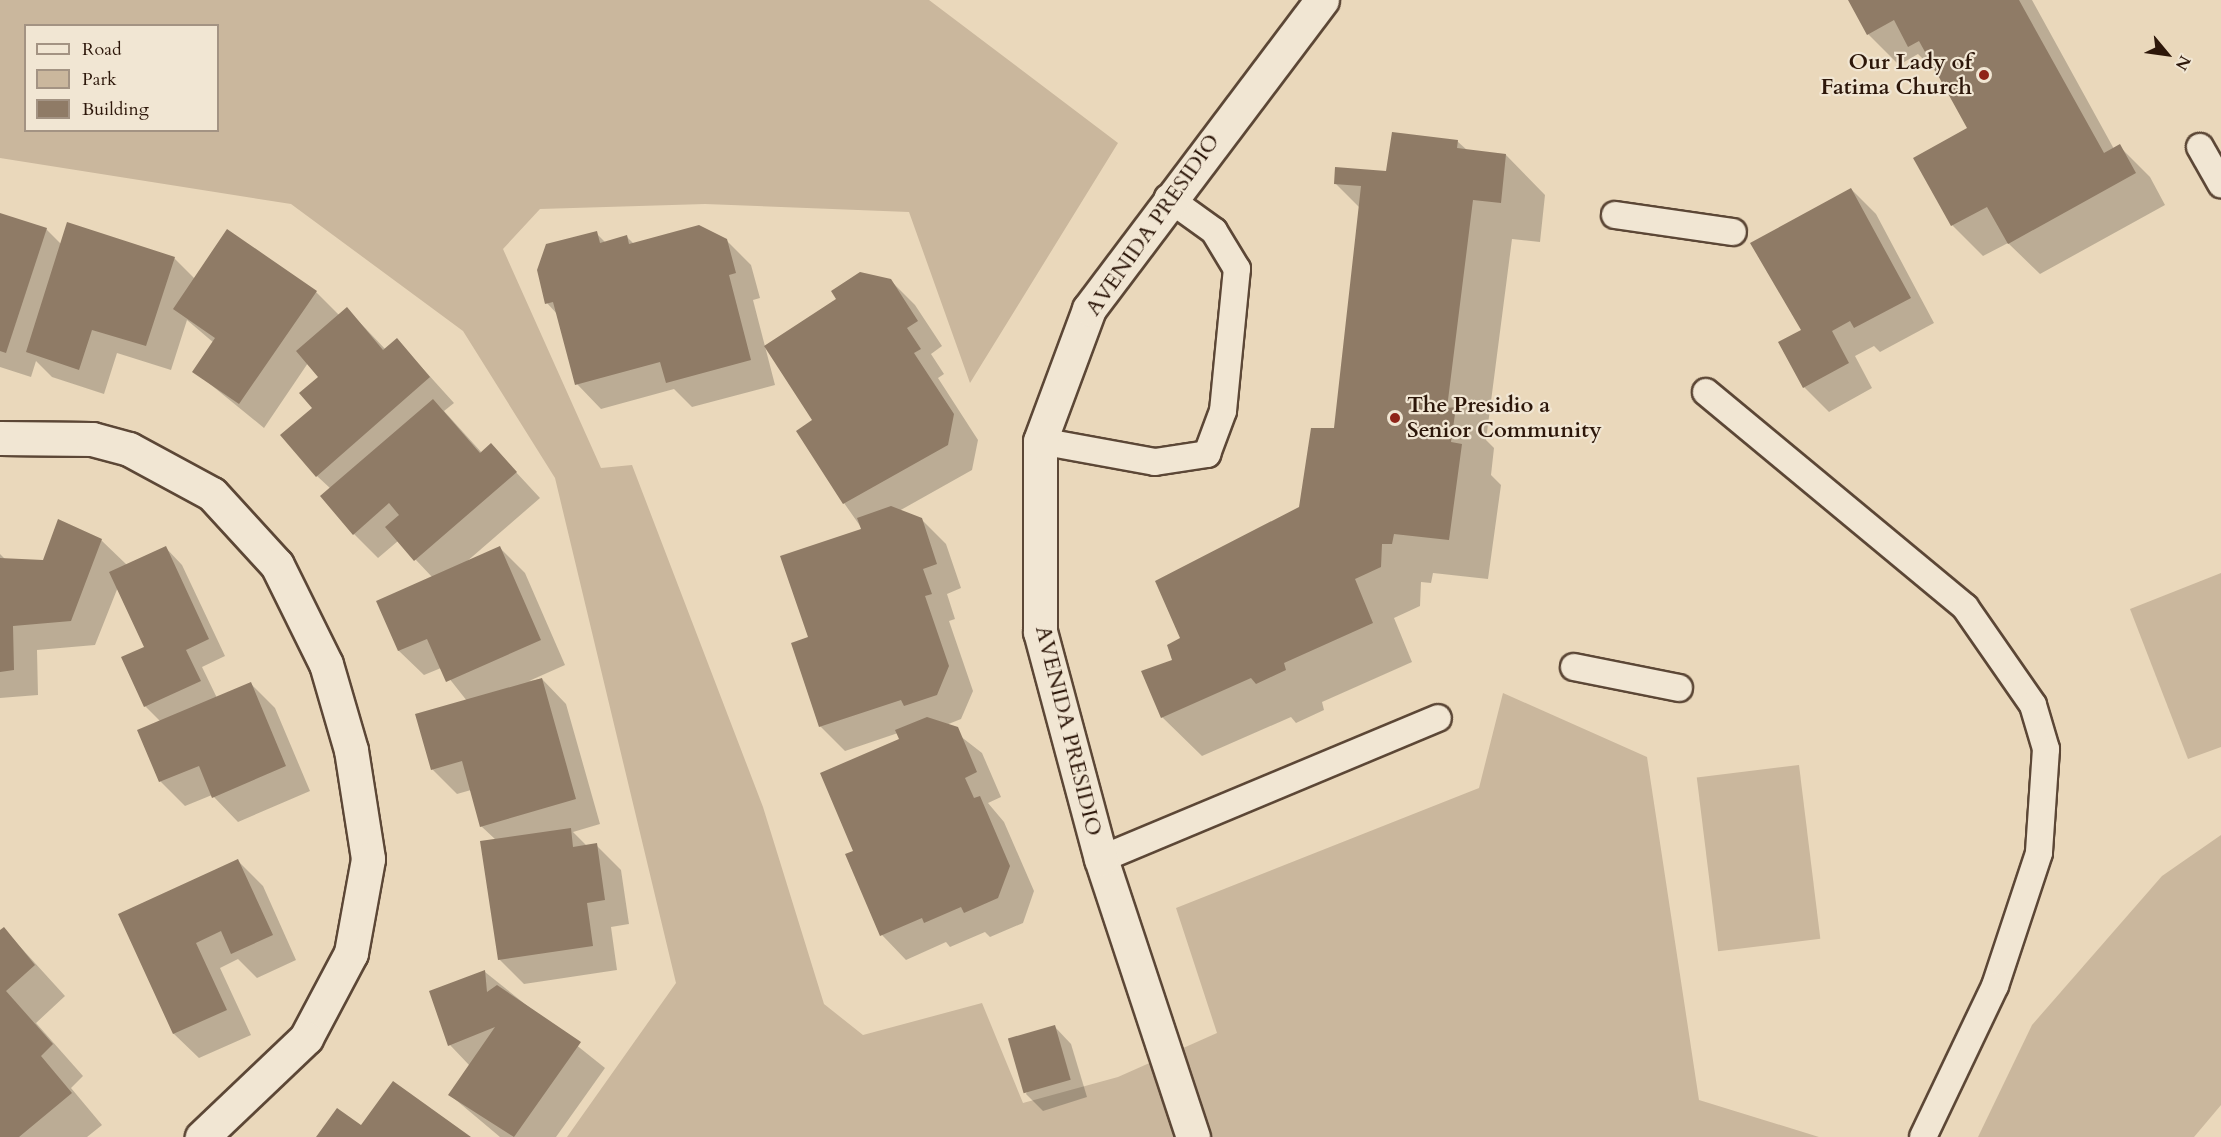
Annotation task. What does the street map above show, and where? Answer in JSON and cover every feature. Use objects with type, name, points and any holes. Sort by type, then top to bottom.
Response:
[{"type":"street","name":"AVENIDA PRESIDIO","points":[[1194,1137],[1101,859],[1040,632],[1040,441],[1089,309],[1168,198],[1322,0]]},
{"type":"street","points":[[0,438],[92,439],[129,449],[212,494],[277,565],[326,664],[351,750],[369,859],[351,953],[306,1038],[202,1137]]},
{"type":"lane","points":[[2200,147],[2221,184]]},
{"type":"lane","points":[[1040,441],[1155,462],[1206,454],[1223,411],[1237,269],[1214,231],[1168,198]]},
{"type":"lane","points":[[1615,215],[1733,232]]},
{"type":"lane","points":[[1706,392],[1965,607],[2033,705],[2046,748],[2040,853],[1995,986],[1923,1137]]},
{"type":"lane","points":[[1574,668],[1679,687]]},
{"type":"lane","points":[[1101,859],[1438,718]]},
{"type":"green space","points":[[0,0],[929,0],[1118,143],[970,383],[909,212],[705,204],[540,209],[503,249],[601,468],[632,465],[763,807],[824,1004],[863,1035],[982,1003],[1023,1103],[1118,1077],[1217,1033],[1176,908],[1479,788],[1503,693],[1647,757],[1699,1100],[1819,1137],[567,1137],[676,983],[555,478],[463,331],[291,204],[0,158]]},
{"type":"green space","points":[[2221,573],[2221,747],[2188,759],[2130,609]]},
{"type":"green space","points":[[1799,765],[1820,939],[1718,951],[1697,778]]},
{"type":"green space","points":[[2221,835],[2221,1105],[2194,1137],[1978,1137],[2032,1025],[2162,876]]},
{"type":"building","points":[[1848,0],[2019,0],[2104,153],[2120,144],[2136,173],[2008,244],[1987,207],[1951,226],[1913,158],[1967,128],[1919,41],[1908,47],[1894,20],[1867,35]]},
{"type":"building","name":"The Presidio a Senior Community","points":[[1392,132],[1458,140],[1457,148],[1506,154],[1501,203],[1473,200],[1447,408],[1456,407],[1451,442],[1462,444],[1449,540],[1394,534],[1392,544],[1382,544],[1381,567],[1355,579],[1373,623],[1284,663],[1286,670],[1256,684],[1251,678],[1161,718],[1141,671],[1172,660],[1167,645],[1180,638],[1155,581],[1299,507],[1311,428],[1334,428],[1361,186],[1334,184],[1335,167],[1386,171]]},
{"type":"building","points":[[1851,188],[1911,298],[1854,328],[1850,321],[1832,331],[1849,363],[1803,388],[1778,342],[1801,330],[1750,243]]},
{"type":"building","points":[[0,213],[47,228],[6,353],[0,351]]},
{"type":"building","points":[[67,222],[175,257],[146,346],[92,330],[79,370],[26,352]]},
{"type":"building","points":[[699,225],[727,239],[736,273],[729,275],[751,360],[666,383],[660,362],[575,385],[553,302],[545,304],[537,270],[546,244],[597,231],[600,243],[627,235],[629,244]]},
{"type":"building","points":[[227,229],[317,291],[239,404],[192,372],[215,338],[173,309]]},
{"type":"building","points":[[860,272],[891,279],[918,321],[907,328],[921,349],[914,353],[954,414],[948,445],[843,504],[796,431],[812,420],[764,346],[836,299],[831,291]]},
{"type":"building","points":[[347,307],[383,350],[397,338],[430,377],[316,477],[280,435],[312,408],[299,393],[318,377],[296,351]]},
{"type":"building","points":[[433,399],[480,453],[491,443],[517,472],[414,561],[385,527],[399,515],[389,503],[353,535],[320,496]]},
{"type":"building","points":[[891,506],[922,518],[937,564],[923,569],[932,594],[925,596],[949,666],[937,695],[904,706],[901,700],[819,727],[791,643],[808,637],[780,556],[861,529],[857,518]]},
{"type":"building","points":[[58,519],[102,539],[71,621],[13,626],[14,670],[0,672],[0,558],[43,560]]},
{"type":"building","points":[[166,546],[209,639],[186,650],[201,681],[144,707],[121,657],[144,647],[109,572]]},
{"type":"building","points":[[500,546],[541,640],[446,682],[427,639],[398,651],[376,601]]},
{"type":"building","points":[[542,678],[576,799],[480,827],[462,761],[431,770],[415,714]]},
{"type":"building","points":[[251,682],[286,766],[212,798],[199,766],[159,782],[137,730]]},
{"type":"building","points":[[927,717],[958,727],[977,772],[965,778],[974,798],[980,796],[1010,866],[998,898],[964,913],[961,907],[924,923],[922,918],[880,936],[845,854],[853,851],[820,773],[899,739],[895,730]]},
{"type":"building","points":[[571,828],[573,847],[597,843],[605,900],[587,903],[593,946],[498,960],[480,841]]},
{"type":"building","points":[[238,859],[273,935],[231,954],[221,931],[196,943],[227,1010],[173,1034],[118,914]]},
{"type":"building","points":[[4,927],[35,965],[6,991],[53,1044],[41,1056],[72,1093],[19,1137],[0,1137],[0,930]]},
{"type":"building","points":[[485,970],[487,992],[497,985],[581,1042],[514,1137],[448,1095],[495,1027],[448,1046],[429,991]]},
{"type":"building","points":[[1055,1025],[1071,1080],[1024,1093],[1008,1039]]},
{"type":"building","points":[[393,1081],[471,1137],[316,1137],[337,1108],[361,1125]]},
{"type":"place","name":"Our Lady of Fatima Church","points":[[1984,75]]},
{"type":"place","name":"The Presidio a Senior Community","points":[[1395,418]]}]
